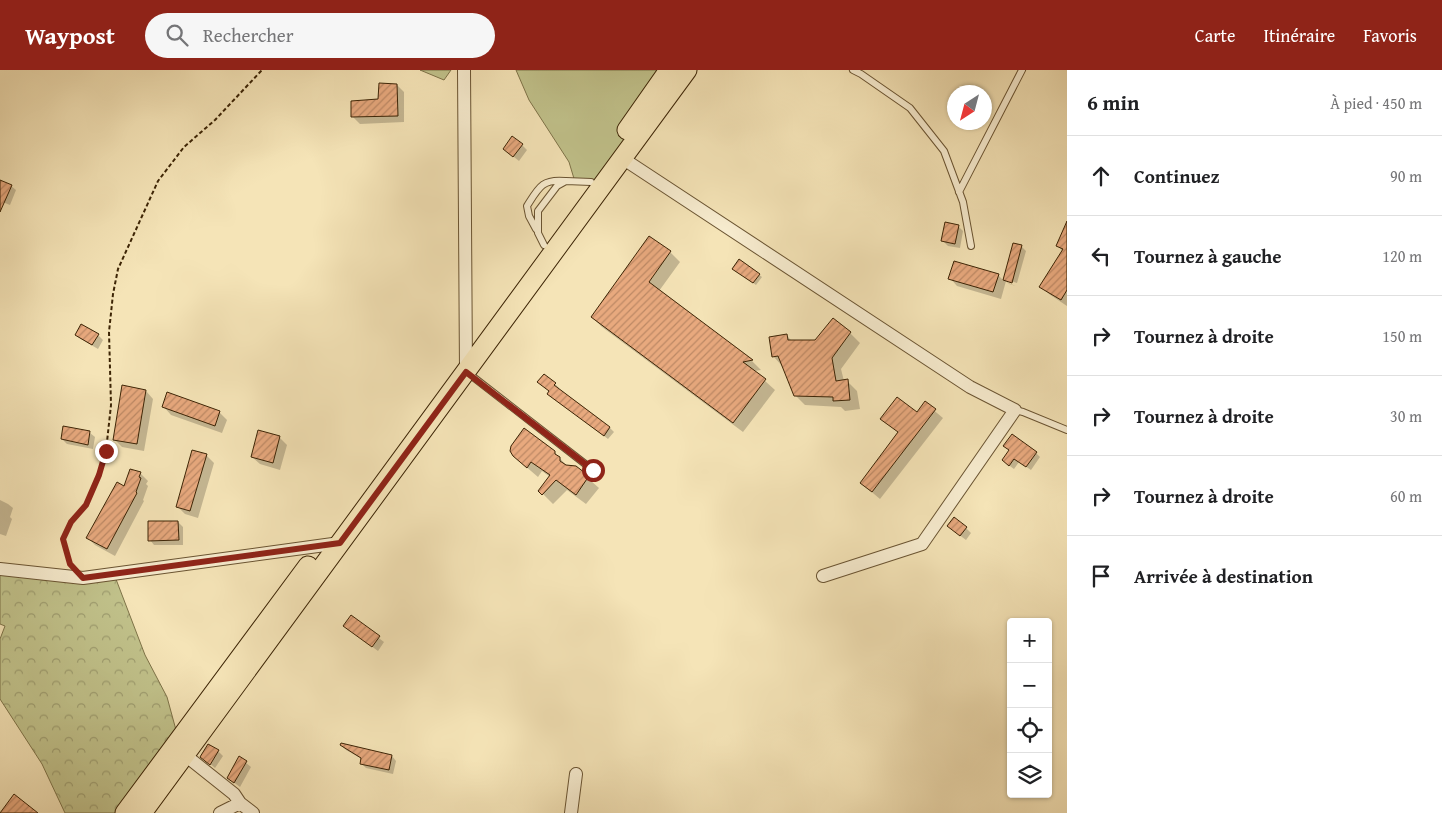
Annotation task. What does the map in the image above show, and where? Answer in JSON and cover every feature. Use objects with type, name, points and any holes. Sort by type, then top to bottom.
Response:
[{"type":"main road","points":[[466,363],[530,267],[541,239],[591,182],[669,70]]},
{"type":"main road","points":[[125,813],[332,544],[687,70]]},
{"type":"main road","points":[[142,813],[332,544]]},
{"type":"street","points":[[464,70],[466,363]]},
{"type":"street","points":[[622,158],[970,388],[1015,410],[922,544],[823,576]]},
{"type":"street","points":[[0,569],[83,578],[332,544]]},
{"type":"street","points":[[185,754],[234,794],[240,803],[253,813]]},
{"type":"street","points":[[571,813],[576,774]]},
{"type":"street","points":[[220,813],[240,803]]},
{"type":"lane","points":[[853,70],[910,108],[944,151],[964,202],[971,246]]},
{"type":"lane","points":[[959,192],[1022,70]]},
{"type":"lane","points":[[541,239],[527,206],[539,187],[552,180],[591,182]]},
{"type":"lane","points":[[541,239],[538,211],[557,186],[566,181]]},
{"type":"lane","points":[[466,363],[593,470]]},
{"type":"lane","points":[[1015,410],[1067,430]]},
{"type":"path","points":[[83,578],[70,564],[63,539],[71,522],[86,505],[99,475],[106,451],[111,405],[109,332],[118,269],[134,230],[158,181],[184,147],[215,120],[262,70]]},
{"type":"green space","points":[[420,70],[451,70],[444,80]]},
{"type":"green space","points":[[516,70],[655,70],[678,74],[597,184],[575,182],[569,162],[529,100]]},
{"type":"green space","points":[[0,569],[114,574],[145,655],[167,697],[182,752],[136,813],[65,813],[42,764],[0,699],[0,639],[5,626],[0,624]]},
{"type":"building","points":[[379,83],[397,84],[398,116],[351,117],[351,101],[378,99]]},
{"type":"building","points":[[512,136],[523,144],[513,157],[503,149]]},
{"type":"building","points":[[0,180],[12,185],[0,212]]},
{"type":"building","points":[[1067,221],[1067,290],[1061,300],[1039,287],[1063,249],[1056,246]]},
{"type":"building","points":[[945,222],[959,225],[955,244],[941,241]]},
{"type":"building","points":[[649,236],[671,251],[649,282],[753,360],[743,362],[766,379],[733,423],[591,317]]},
{"type":"building","points":[[1013,243],[1022,245],[1012,283],[1003,280]]},
{"type":"building","points":[[739,259],[760,274],[753,283],[732,269]]},
{"type":"building","points":[[954,261],[999,274],[993,292],[948,279]]},
{"type":"building","points":[[833,318],[851,332],[832,358],[836,381],[848,379],[850,400],[833,401],[833,397],[794,396],[778,356],[772,357],[769,337],[787,334],[788,340],[815,340]]},
{"type":"building","points":[[81,324],[99,334],[92,345],[75,335]]},
{"type":"building","points":[[544,374],[556,383],[554,385],[610,427],[604,436],[547,394],[549,391],[537,382]]},
{"type":"building","points":[[122,385],[146,390],[137,444],[113,440]]},
{"type":"building","points":[[167,392],[220,411],[215,426],[162,407]]},
{"type":"building","points":[[897,397],[917,412],[925,401],[936,409],[872,492],[860,483],[898,432],[880,419]]},
{"type":"building","points":[[63,426],[90,431],[88,445],[61,439]]},
{"type":"building","points":[[524,428],[555,451],[555,454],[560,457],[560,461],[566,465],[576,466],[589,476],[576,495],[556,480],[542,495],[538,491],[550,475],[531,462],[527,468],[510,451],[511,446]]},
{"type":"building","points":[[258,430],[280,436],[273,463],[251,457]]},
{"type":"building","points":[[1012,434],[1037,452],[1026,467],[1014,459],[1009,466],[1002,460],[1009,450],[1003,446]]},
{"type":"building","points":[[192,450],[207,454],[190,511],[176,507]]},
{"type":"building","points":[[130,469],[141,472],[137,493],[107,549],[86,538],[117,482],[124,486]]},
{"type":"building","points":[[954,517],[967,527],[960,536],[947,526]]},
{"type":"building","points":[[148,521],[178,521],[179,540],[148,541]]},
{"type":"building","points":[[351,615],[380,636],[372,647],[343,626]]},
{"type":"building","points":[[341,743],[392,755],[389,770],[360,764],[361,758],[340,745]]},
{"type":"building","points":[[208,744],[219,750],[210,765],[200,757]]},
{"type":"building","points":[[239,756],[247,761],[234,783],[227,778]]},
{"type":"building","points":[[14,794],[38,813],[0,813]]},
{"type":"route","points":[[106,451],[99,475],[86,505],[71,522],[63,539],[70,564],[83,578],[340,543],[466,372],[593,470]]}]
